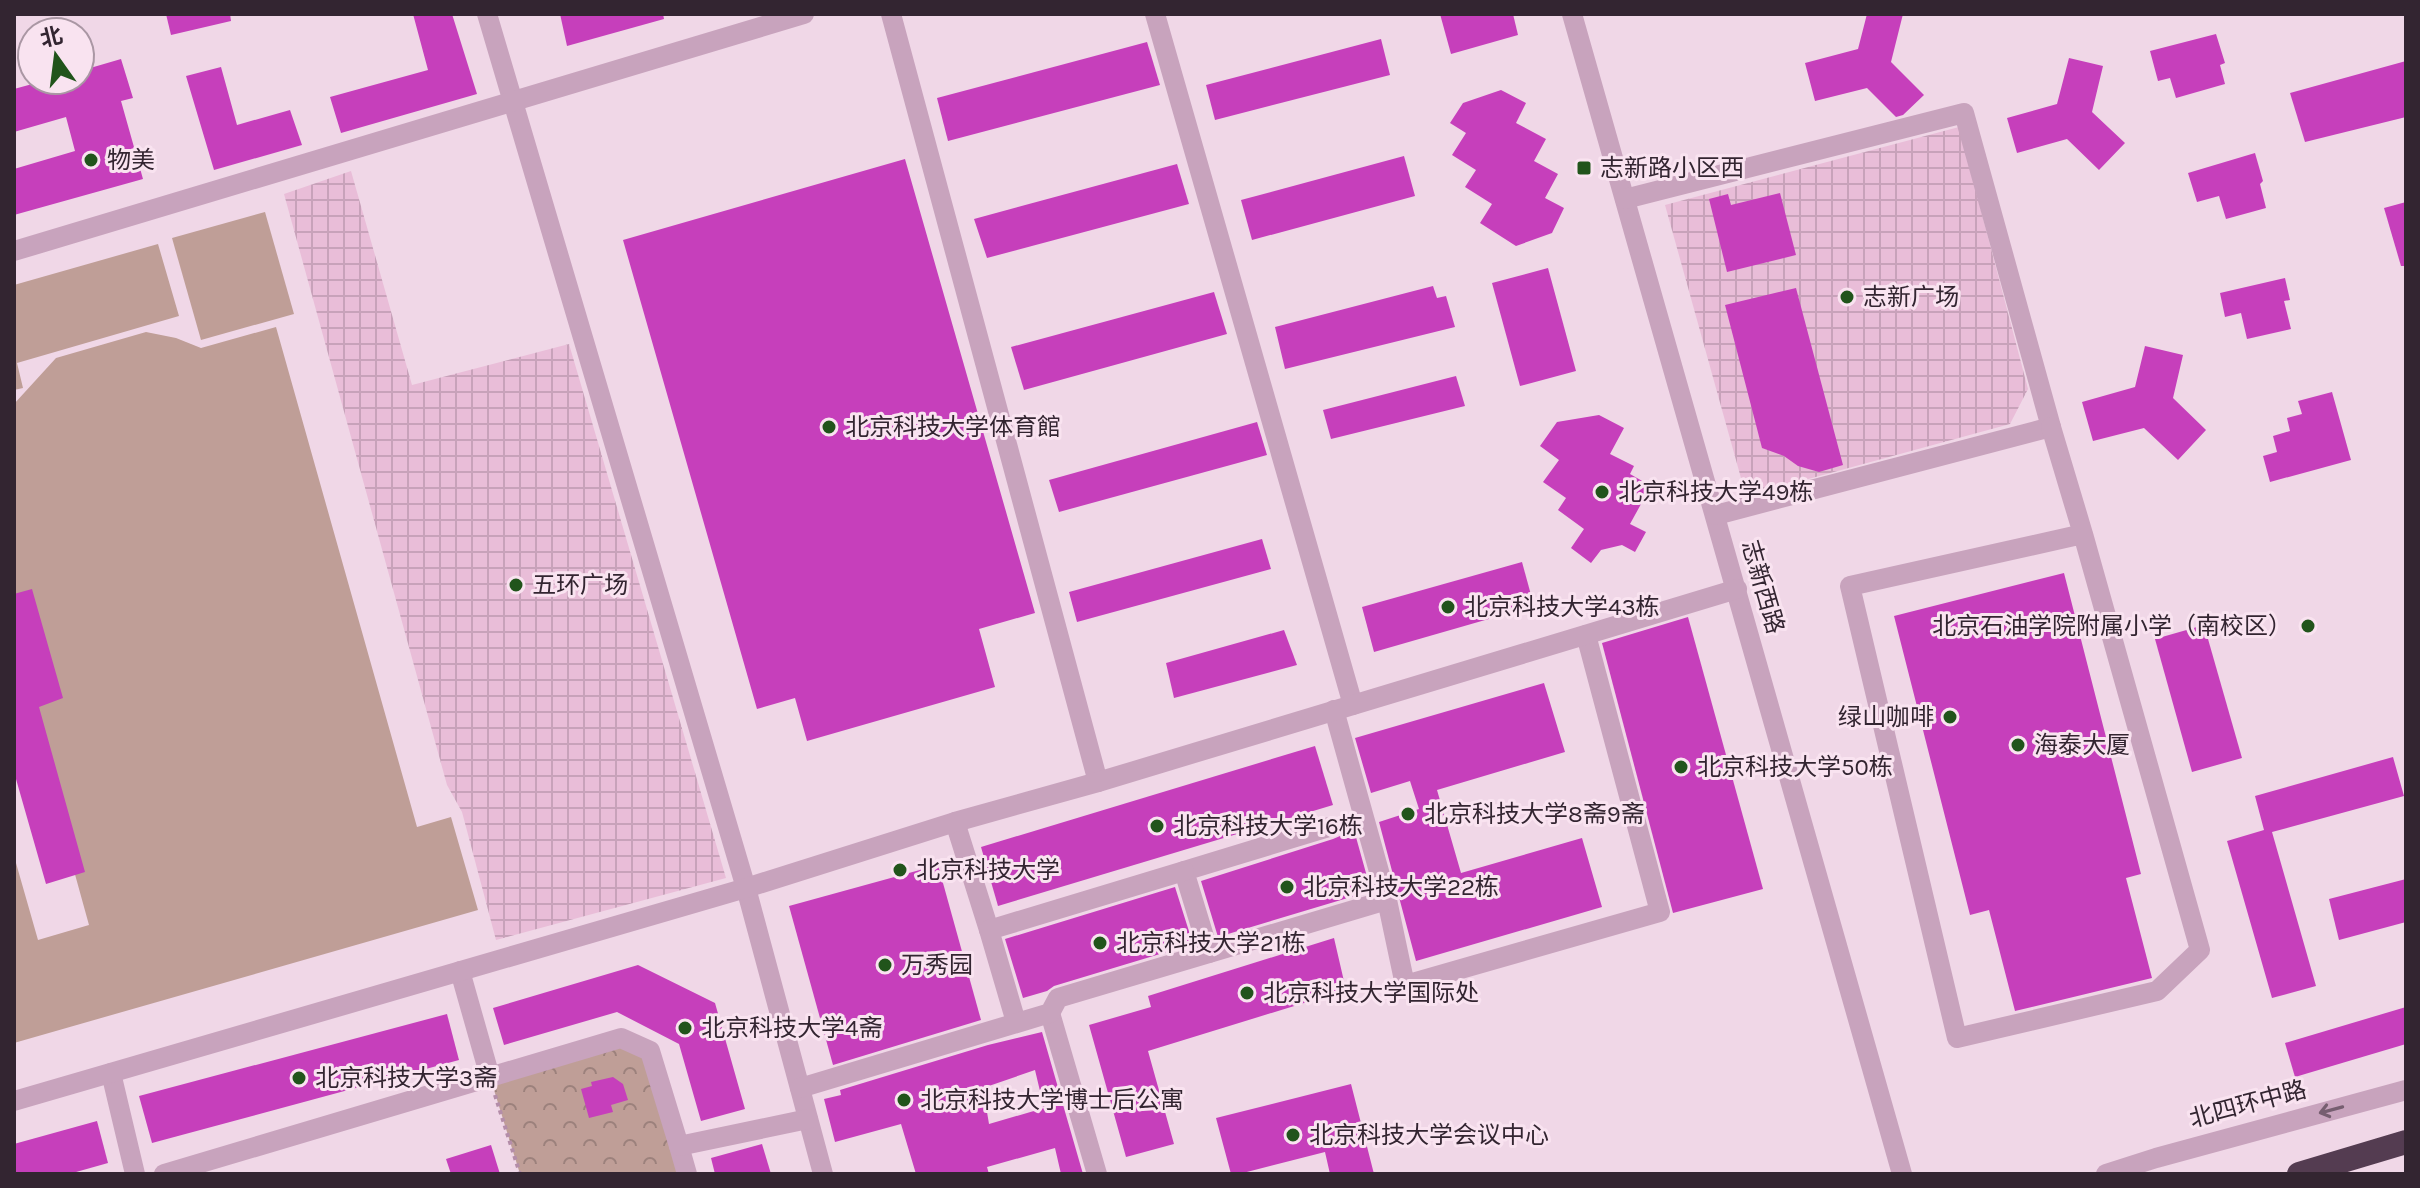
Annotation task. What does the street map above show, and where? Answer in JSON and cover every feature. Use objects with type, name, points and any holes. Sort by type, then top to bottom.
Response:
[{"type":"highway","points":[[2299,1174],[2406,1142]]},
{"type":"street","points":[[487,14],[746,888],[823,1174]]},
{"type":"street","points":[[14,251],[804,14]]},
{"type":"street","points":[[891,14],[1098,782]]},
{"type":"street","points":[[1155,14],[1344,708],[1405,985],[1660,912],[1586,635]]},
{"type":"street","name":"志新西路","points":[[1572,14],[1902,1174]]},
{"type":"street","points":[[1625,199],[1964,113],[2051,427],[2083,534],[2200,950],[2157,991],[1957,1038],[1850,586],[2083,534]]},
{"type":"street","points":[[1716,515],[2051,427]]},
{"type":"street","points":[[14,1101],[746,888],[955,822],[1098,782],[1737,589]]},
{"type":"street","points":[[955,822],[1016,1022]]},
{"type":"street","points":[[989,930],[1329,827]]},
{"type":"street","points":[[1184,871],[1209,953]]},
{"type":"street","points":[[1097,1174],[1050,1013],[1058,998],[1387,900]]},
{"type":"street","points":[[460,971],[490,1077]]},
{"type":"street","points":[[800,1088],[1050,1013]]},
{"type":"street","points":[[164,1174],[621,1038],[650,1051],[687,1174]]},
{"type":"street","points":[[111,1073],[135,1174]]},
{"type":"street","name":"北四环中路","points":[[2106,1174],[2406,1090]]},
{"type":"street","points":[[679,1146],[808,1119]]},
{"type":"path","points":[[490,1077],[520,1174]]},
{"type":"green space","points":[[265,212],[294,314],[201,340],[172,238]]},
{"type":"green space","points":[[158,244],[179,316],[17,363],[23,388],[14,390],[14,285]]},
{"type":"green space","points":[[276,327],[417,827],[451,817],[478,910],[14,1043],[14,856],[38,940],[89,925],[14,654],[14,404],[56,358],[146,332],[176,338],[201,348]]},
{"type":"green space","points":[[621,1038],[650,1051],[685,1174],[520,1174],[490,1077]]},
{"type":"shaded area","name":"志新广场","points":[[1959,127],[2028,389],[2010,424],[1746,496],[1665,205]]},
{"type":"shaded area","name":"五环广场","points":[[351,171],[412,385],[569,344],[726,878],[496,940],[462,812],[447,785],[284,194]]},
{"type":"building","points":[[166,14],[230,14],[231,21],[171,35]]},
{"type":"building","points":[[413,14],[452,14],[477,94],[341,133],[330,97],[428,70]]},
{"type":"building","points":[[560,14],[663,14],[664,19],[567,46]]},
{"type":"building","points":[[1440,14],[1513,14],[1518,35],[1451,54]]},
{"type":"building","points":[[1867,14],[1903,14],[1891,62],[1924,95],[1903,115],[1896,117],[1867,88],[1815,101],[1805,63],[1858,49]]},
{"type":"building","points":[[2216,34],[2225,63],[2220,65],[2225,84],[2176,98],[2170,78],[2158,81],[2150,51]]},
{"type":"building","points":[[1381,39],[1390,75],[1215,120],[1206,85]]},
{"type":"building","points":[[1147,42],[1160,85],[948,141],[937,98]]},
{"type":"building","points":[[2069,58],[2103,66],[2092,112],[2125,143],[2099,170],[2067,139],[2017,153],[2007,118],[2057,104]]},
{"type":"building","name":"物美","points":[[121,59],[133,98],[121,101],[143,179],[14,215],[14,169],[75,151],[66,117],[14,132],[14,89],[16,96],[96,96],[96,66]]},
{"type":"building","points":[[2406,61],[2406,117],[2305,142],[2290,93]]},
{"type":"building","points":[[221,67],[237,125],[290,110],[302,145],[214,170],[186,76]]},
{"type":"building","points":[[1501,90],[1526,103],[1516,123],[1546,139],[1534,161],[1558,174],[1545,198],[1564,208],[1552,233],[1516,246],[1480,223],[1492,204],[1465,187],[1476,170],[1452,155],[1466,133],[1450,123],[1463,103]]},
{"type":"building","points":[[2255,153],[2266,208],[2226,219],[2219,196],[2197,202],[2188,173]]},
{"type":"building","points":[[1404,156],[1415,196],[1252,240],[1241,200]]},
{"type":"building","name":"北京科技大学体育館","points":[[905,159],[1035,613],[979,629],[995,687],[807,741],[795,698],[757,709],[623,240]]},
{"type":"building","points":[[1177,164],[1189,204],[987,258],[974,219]]},
{"type":"building","points":[[1780,193],[1796,255],[1727,272],[1709,199],[1728,194],[1731,205]]},
{"type":"building","points":[[2406,202],[2406,266],[2401,266],[2384,208]]},
{"type":"building","points":[[1548,268],[1576,371],[1520,386],[1492,283]]},
{"type":"building","points":[[2285,278],[2290,300],[2284,301],[2291,329],[2247,339],[2241,313],[2225,317],[2220,293]]},
{"type":"building","points":[[1433,286],[1437,298],[1446,296],[1455,327],[1285,369],[1275,327]]},
{"type":"building","points":[[1796,288],[1843,465],[1819,472],[1798,466],[1784,456],[1762,448],[1725,305]]},
{"type":"building","points":[[1214,292],[1227,334],[1024,390],[1011,347]]},
{"type":"building","points":[[2145,346],[2183,355],[2173,398],[2206,430],[2178,460],[2144,428],[2093,441],[2082,402],[2135,387]]},
{"type":"building","points":[[1456,376],[1465,406],[1331,439],[1323,410]]},
{"type":"building","points":[[2332,392],[2351,460],[2270,482],[2263,456],[2277,452],[2273,436],[2290,431],[2287,418],[2302,414],[2298,401]]},
{"type":"building","name":"北京科技大学49栋","points":[[1599,415],[1624,428],[1610,454],[1634,466],[1630,474],[1651,486],[1630,524],[1646,532],[1635,552],[1622,545],[1601,550],[1591,563],[1571,548],[1584,529],[1558,510],[1566,498],[1543,482],[1559,460],[1540,446],[1557,422]]},
{"type":"building","points":[[1257,422],[1267,455],[1059,512],[1049,480]]},
{"type":"building","points":[[1262,539],[1271,569],[1077,622],[1069,592]]},
{"type":"building","name":"北京科技大学43栋","points":[[1522,562],[1534,606],[1374,652],[1362,607]]},
{"type":"building","name":"海泰大厦","points":[[2064,573],[2141,874],[2126,878],[2152,978],[2015,1011],[1989,910],[1970,915],[1894,616]]},
{"type":"building","points":[[32,589],[63,698],[39,707],[85,872],[46,884],[14,772],[14,594]]},
{"type":"building","name":"北京科技大学50栋","points":[[1688,617],[1763,889],[1673,913],[1602,643]]},
{"type":"building","points":[[2204,625],[2242,758],[2192,772],[2155,639]]},
{"type":"building","points":[[1284,630],[1297,665],[1174,698],[1166,663]]},
{"type":"building","name":"北京科技大学8斋9斋","points":[[1544,683],[1565,752],[1437,790],[1461,873],[1582,838],[1602,907],[1416,961],[1379,822],[1419,809],[1410,781],[1371,793],[1355,738]]},
{"type":"building","name":"北京科技大学16栋","points":[[1315,746],[1333,805],[998,906],[981,847]]},
{"type":"building","points":[[2393,757],[2404,796],[2272,832],[2316,986],[2272,998],[2227,841],[2264,830],[2255,796]]},
{"type":"building","name":"北京科技大学22栋","points":[[1354,830],[1371,891],[1218,937],[1201,881]]},
{"type":"building","name":"万秀园","points":[[938,865],[981,1020],[833,1065],[789,906]]},
{"type":"building","points":[[2406,879],[2406,922],[2339,940],[2329,899]]},
{"type":"building","name":"北京科技大学21栋","points":[[1175,887],[1193,944],[1023,998],[1005,939]]},
{"type":"building","points":[[1334,938],[1346,990],[1148,1051],[1174,1144],[1126,1157],[1089,1025],[1151,1007],[1148,996]]},
{"type":"building","name":"北京科技大学4斋","points":[[638,965],[715,1003],[745,1109],[701,1121],[679,1044],[617,1012],[504,1045],[493,1008]]},
{"type":"building","points":[[2406,1007],[2406,1044],[2295,1077],[2285,1043]]},
{"type":"building","name":"北京科技大学3斋","points":[[447,1014],[459,1060],[152,1143],[139,1096]]},
{"type":"building","points":[[1042,1032],[1083,1174],[1061,1174],[1055,1148],[987,1167],[989,1174],[916,1174],[901,1124],[835,1142],[824,1099],[841,1095],[840,1090],[988,1045]],"holes":[[[1035,1070],[1044,1108],[989,1124],[983,1088]]]},
{"type":"building","points":[[613,1077],[623,1084],[628,1100],[611,1105],[613,1112],[589,1118],[581,1089],[592,1086],[591,1082]]},
{"type":"building","name":"北京科技大学会议中心","points":[[1351,1084],[1374,1174],[1330,1174],[1325,1152],[1231,1174],[1216,1118]]},
{"type":"building","points":[[97,1121],[108,1163],[69,1174],[14,1174],[14,1144]]},
{"type":"building","points":[[762,1144],[771,1174],[715,1174],[711,1158]]},
{"type":"building","points":[[491,1145],[500,1174],[451,1174],[446,1159]]},
{"type":"place","name":"物美","points":[[91,160]]},
{"type":"place","name":"志新路小区西","points":[[1584,168]]},
{"type":"place","name":"志新广场","points":[[1847,297]]},
{"type":"place","name":"北京科技大学体育館","points":[[829,427]]},
{"type":"place","name":"北京科技大学49栋","points":[[1602,492]]},
{"type":"place","name":"五环广场","points":[[516,585]]},
{"type":"place","name":"北京科技大学43栋","points":[[1448,607]]},
{"type":"place","name":"北京石油学院附属小学（南校区）","points":[[2308,626]]},
{"type":"place","name":"绿山咖啡","points":[[1950,717]]},
{"type":"place","name":"海泰大厦","points":[[2018,745]]},
{"type":"place","name":"北京科技大学50栋","points":[[1681,767]]},
{"type":"place","name":"北京科技大学8斋9斋","points":[[1408,814]]},
{"type":"place","name":"北京科技大学16栋","points":[[1157,826]]},
{"type":"place","name":"北京科技大学","points":[[900,870]]},
{"type":"place","name":"北京科技大学22栋","points":[[1287,887]]},
{"type":"place","name":"北京科技大学21栋","points":[[1100,943]]},
{"type":"place","name":"万秀园","points":[[885,965]]},
{"type":"place","name":"北京科技大学国际处","points":[[1247,993]]},
{"type":"place","name":"北京科技大学4斋","points":[[685,1028]]},
{"type":"place","name":"北京科技大学3斋","points":[[299,1078]]},
{"type":"place","name":"北京科技大学博士后公寓","points":[[904,1100]]},
{"type":"place","name":"北京科技大学会议中心","points":[[1293,1135]]}]
